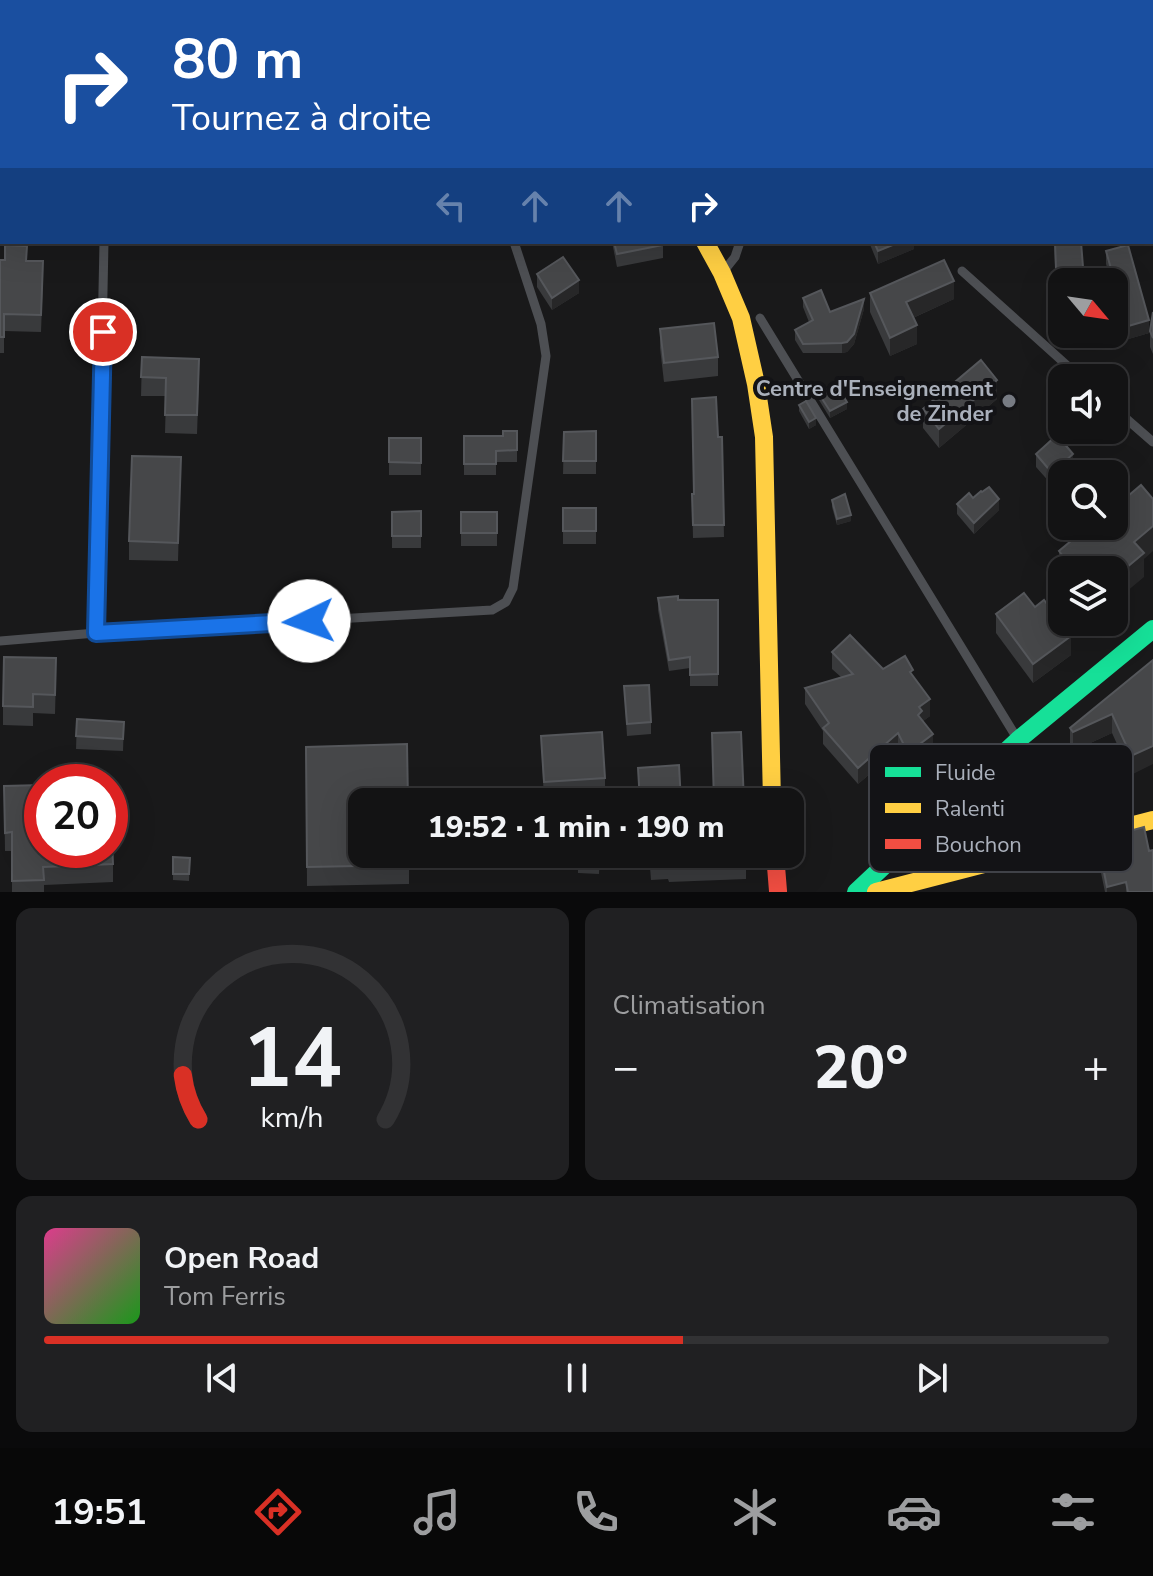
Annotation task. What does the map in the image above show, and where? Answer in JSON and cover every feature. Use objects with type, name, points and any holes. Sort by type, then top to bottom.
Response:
[{"type":"main road","points":[[706,244],[741,318],[764,437],[772,788]]},
{"type":"main road","points":[[734,247],[760,318],[777,383]]},
{"type":"main road","points":[[785,592],[789,788]]},
{"type":"main road","points":[[1014,744],[1153,629]]},
{"type":"main road","points":[[1133,825],[1153,820]]},
{"type":"main road","points":[[779,868],[786,890]]},
{"type":"main road","points":[[786,890],[788,868]]},
{"type":"main road","points":[[856,892],[877,872]]},
{"type":"main road","points":[[876,892],[952,872]]},
{"type":"lane","points":[[96,633],[104,244]]},
{"type":"lane","points":[[0,641],[492,610],[506,602],[513,588],[546,356],[541,324],[515,244]]},
{"type":"lane","points":[[722,273],[734,247]]},
{"type":"lane","points":[[962,271],[1065,364]]},
{"type":"lane","points":[[760,318],[1020,744]]},
{"type":"lane","points":[[1128,420],[1153,442]]},
{"type":"building","points":[[614,244],[663,244],[663,245],[617,254]]},
{"type":"building","points":[[875,244],[895,244],[878,251]]},
{"type":"building","points":[[1055,244],[1081,244],[1083,267],[1056,268]]},
{"type":"building","points":[[5,245],[27,246],[26,261],[43,261],[41,315],[4,314],[4,337],[0,337],[0,260],[5,260]]},
{"type":"building","points":[[1128,245],[1149,320],[1128,326],[1128,268],[1111,268],[1106,251]]},
{"type":"building","points":[[563,257],[579,280],[552,298],[537,274]]},
{"type":"building","points":[[944,260],[954,281],[906,302],[917,325],[890,338],[870,293]]},
{"type":"building","points":[[821,290],[830,312],[864,299],[854,334],[847,342],[803,344],[795,330],[813,320],[803,298]]},
{"type":"building","points":[[714,323],[718,357],[664,363],[660,329]]},
{"type":"building","points":[[142,357],[199,359],[197,415],[165,415],[166,378],[141,377]]},
{"type":"building","points":[[981,360],[997,380],[939,429],[923,409]]},
{"type":"building","points":[[836,384],[847,402],[830,411],[819,394]]},
{"type":"building","points":[[716,397],[718,437],[722,437],[724,525],[693,525],[692,399]]},
{"type":"building","points":[[806,401],[816,418],[809,422],[799,405]]},
{"type":"building","points":[[503,431],[517,431],[517,450],[496,451],[496,464],[464,464],[464,436],[503,436]]},
{"type":"building","points":[[596,431],[596,461],[563,461],[564,432]]},
{"type":"building","points":[[389,438],[421,438],[421,463],[389,462]]},
{"type":"building","points":[[1048,443],[1065,444],[1073,454],[1066,460],[1048,460],[1048,468],[1036,454]]},
{"type":"building","points":[[132,456],[181,457],[178,543],[129,541]]},
{"type":"building","points":[[1141,485],[1153,499],[1153,526],[1134,542],[1144,553],[1128,566],[1128,556],[1063,556],[1059,551],[1072,540],[1128,540],[1128,496]]},
{"type":"building","points":[[989,487],[999,499],[974,523],[957,504],[969,493],[973,498]]},
{"type":"building","points":[[845,494],[851,515],[837,519],[832,500]]},
{"type":"building","points":[[563,508],[596,508],[596,531],[563,531]]},
{"type":"building","points":[[421,511],[421,536],[392,536],[392,512]]},
{"type":"building","points":[[461,512],[497,512],[497,533],[461,533]]},
{"type":"building","points":[[1024,593],[1035,607],[1044,600],[1048,605],[1048,636],[1071,636],[1033,664],[996,614]]},
{"type":"building","points":[[678,596],[678,600],[718,600],[718,674],[690,675],[690,657],[669,660],[658,598]]},
{"type":"building","points":[[850,635],[883,669],[905,656],[913,670],[910,672],[930,699],[919,707],[922,711],[918,715],[933,734],[920,744],[904,744],[898,733],[885,744],[869,744],[869,758],[858,768],[823,728],[829,723],[805,688],[853,674],[832,652]]},
{"type":"building","points":[[4,657],[56,658],[55,695],[33,694],[33,707],[3,706]]},
{"type":"building","points":[[1153,660],[1153,746],[1133,755],[1133,744],[1126,744],[1112,714],[1073,732],[1070,728]]},
{"type":"building","points":[[649,685],[651,722],[627,724],[624,686]]},
{"type":"building","points":[[77,719],[124,722],[123,739],[76,736]]},
{"type":"building","points":[[602,732],[605,778],[544,782],[541,736]]},
{"type":"building","points":[[741,732],[743,788],[714,788],[712,733]]},
{"type":"building","points":[[407,744],[408,788],[348,788],[348,866],[307,867],[306,747]]},
{"type":"building","points":[[679,765],[680,788],[639,788],[638,768]]},
{"type":"building","points":[[24,785],[24,868],[43,868],[44,880],[12,881],[12,832],[5,833],[4,786]]},
{"type":"building","points":[[1144,827],[1149,851],[1153,850],[1153,892],[1128,892],[1126,882],[1107,887],[1104,872],[1133,872],[1133,830]]},
{"type":"building","points":[[173,857],[190,858],[189,874],[173,874]]},
{"type":"traffic: fast","points":[[1014,744],[1153,629]]},
{"type":"traffic: fast","points":[[856,892],[877,872]]},
{"type":"traffic: slow","points":[[706,244],[741,318],[764,437],[772,788]]},
{"type":"traffic: slow","points":[[1133,825],[1153,820]]},
{"type":"traffic: slow","points":[[876,892],[953,872]]},
{"type":"traffic: jam","points":[[776,868],[778,891]]},
{"type":"place","name":"Centre d'Enseignement de Zinder","points":[[1009,401]]},
{"type":"route","points":[[103,332],[96,633],[309,621]]}]
